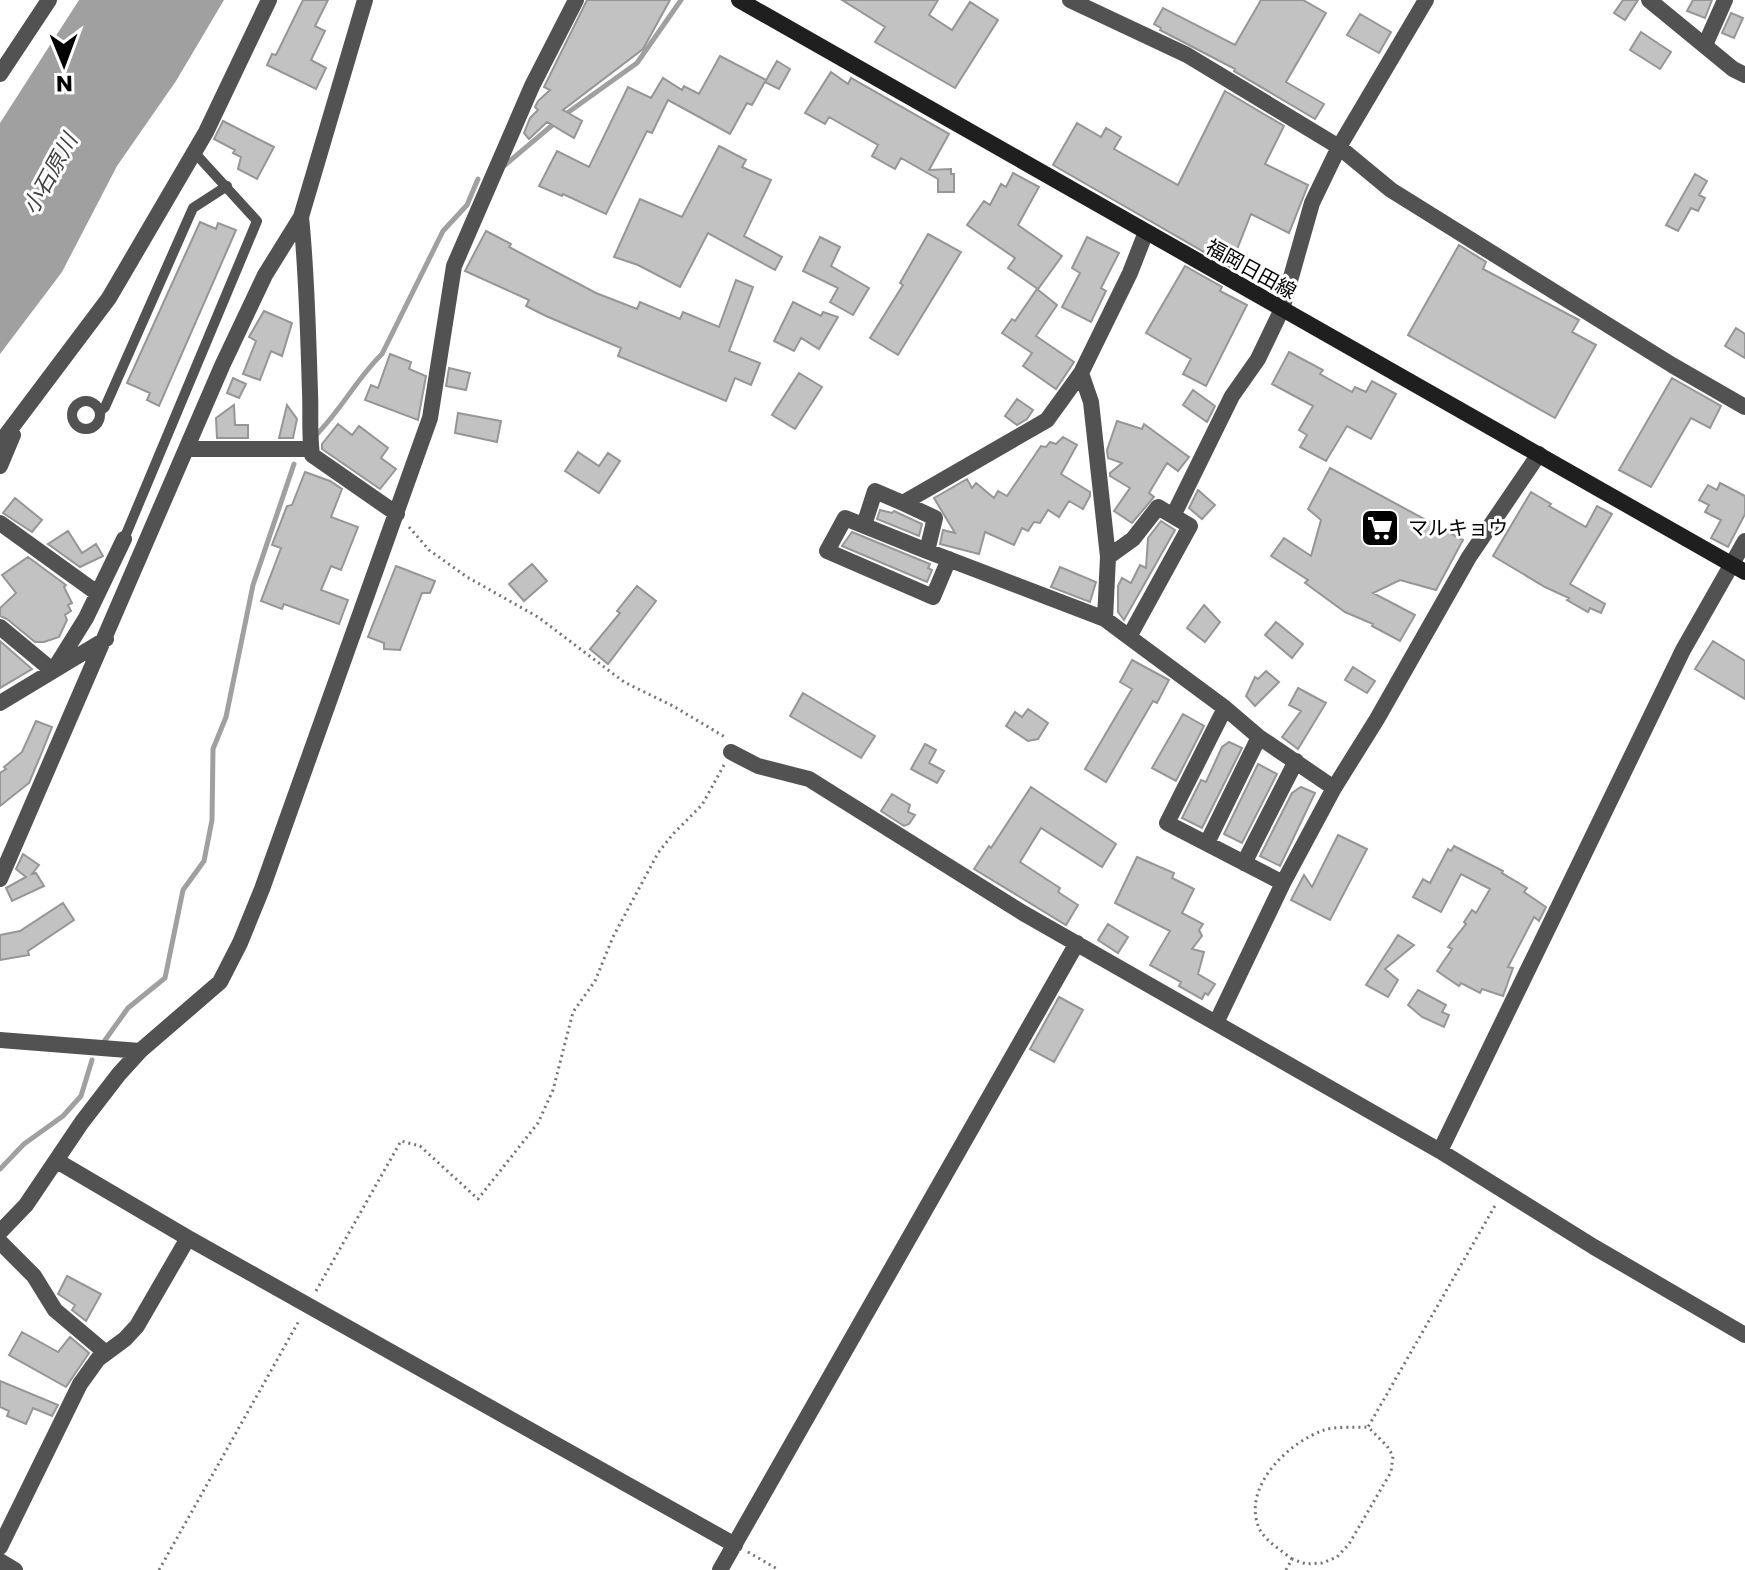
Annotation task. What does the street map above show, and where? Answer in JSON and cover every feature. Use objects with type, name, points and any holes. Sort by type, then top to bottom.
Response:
[{"type":"main road","name":"福岡日田線","points":[[739,0],[1738,568]]},
{"type":"street","points":[[0,74],[49,0]]},
{"type":"street","points":[[0,443],[109,298],[194,152],[269,0]]},
{"type":"street","points":[[0,879],[265,275],[301,217],[365,0]]},
{"type":"street","points":[[0,1232],[26,1205],[101,1096],[140,1051],[220,982],[240,943],[430,418],[454,266],[526,100],[576,0]]},
{"type":"street","points":[[1070,0],[1187,55],[1339,147],[1391,190],[1745,407]]},
{"type":"street","points":[[1173,516],[1232,396],[1258,359],[1282,309],[1312,203],[1339,147],[1426,0]]},
{"type":"street","points":[[1649,0],[1733,69],[1745,75]]},
{"type":"street","points":[[1705,45],[1725,0]]},
{"type":"street","points":[[301,217],[312,455],[397,514]]},
{"type":"street","points":[[903,503],[1047,420],[1081,373],[1130,273],[1146,232]]},
{"type":"street","points":[[1081,373],[1091,402],[1108,557],[1105,619]]},
{"type":"street","points":[[0,466],[22,414]]},
{"type":"street","points":[[187,449],[311,449]]},
{"type":"street","points":[[1216,1023],[1283,883],[1334,788],[1469,557],[1539,454]]},
{"type":"street","points":[[864,525],[875,491],[935,518],[927,551]]},
{"type":"street","points":[[1108,557],[1133,539],[1158,507],[1190,526],[1129,637]]},
{"type":"street","points":[[949,559],[933,597],[827,551],[845,518],[1105,619],[1259,737],[1334,788]]},
{"type":"street","points":[[0,523],[97,593]]},
{"type":"street","points":[[53,671],[86,618],[124,539]]},
{"type":"street","points":[[1440,1151],[1683,650],[1738,568],[1745,541]]},
{"type":"street","points":[[0,627],[53,671]]},
{"type":"street","points":[[0,703],[106,639]]},
{"type":"street","points":[[1225,708],[1167,823],[1283,883]]},
{"type":"street","points":[[1207,843],[1259,737]]},
{"type":"street","points":[[731,752],[758,766],[809,779],[944,865],[1440,1151],[1594,1247],[1745,1335]]},
{"type":"street","points":[[1244,863],[1296,761]]},
{"type":"street","points":[[720,1570],[1077,943]]},
{"type":"street","points":[[0,1040],[140,1051]]},
{"type":"street","points":[[57,1161],[308,1306],[735,1545]]},
{"type":"street","points":[[0,1547],[80,1384],[98,1359],[137,1326],[188,1238]]},
{"type":"street","points":[[0,1242],[34,1276],[55,1310],[106,1353]]},
{"type":"street","points":[[0,1561],[15,1570]]},
{"type":"lane","points":[[124,539],[257,221],[194,152]]},
{"type":"lane","points":[[100,411],[105,407],[193,208],[227,186]]},
{"type":"path","points":[[159,1570],[401,1141],[420,1146],[478,1199],[538,1123],[553,1090],[573,1012],[595,981],[613,937],[658,853],[702,805],[731,752],[725,736],[624,682],[538,617],[467,577],[429,550],[397,514]]},
{"type":"path","points":[[1368,1427],[1504,1190]]},
{"type":"path","points":[[1368,1427],[1393,1456],[1391,1472],[1349,1544],[1337,1557],[1322,1563],[1306,1564],[1292,1559],[1261,1533],[1255,1515],[1255,1497],[1267,1473],[1277,1462],[1325,1430],[1368,1427]]},
{"type":"path","points":[[735,1545],[779,1570]]},
{"type":"path","points":[[1286,1570],[1292,1559]]},
{"type":"water","name":"小石原川","points":[[79,0],[224,0],[176,81],[117,166],[62,272],[0,354],[0,123]]},
{"type":"building","points":[[303,0],[328,0],[315,26],[325,31],[311,60],[326,68],[316,89],[267,65],[272,54],[276,55]]},
{"type":"building","points":[[587,0],[670,0],[643,49],[563,110],[582,121],[574,138],[547,122],[529,139],[524,133],[530,118],[538,110],[535,107],[538,101],[550,90],[544,87]]},
{"type":"building","points":[[842,0],[938,0],[929,15],[952,30],[970,2],[998,20],[955,88],[875,42],[885,27]]},
{"type":"building","points":[[1261,0],[1303,0],[1326,13],[1286,82],[1324,104],[1315,119],[1235,69],[1154,24],[1163,8],[1235,45]]},
{"type":"building","points":[[1623,0],[1638,0],[1625,20],[1614,13]]},
{"type":"building","points":[[1693,0],[1712,0],[1705,18],[1687,11]]},
{"type":"building","points":[[1731,13],[1743,18],[1734,38],[1722,33]]},
{"type":"building","points":[[1360,14],[1391,32],[1379,53],[1347,35]]},
{"type":"building","points":[[1641,32],[1671,52],[1660,69],[1630,50]]},
{"type":"building","points":[[720,56],[766,80],[752,105],[747,103],[730,134],[668,100],[652,133],[647,131],[606,214],[539,186],[557,151],[589,167],[628,87],[651,98],[663,78],[682,90],[684,86],[699,94]]},
{"type":"building","points":[[777,61],[790,69],[779,89],[765,82]]},
{"type":"building","points":[[831,72],[848,84],[851,78],[949,134],[929,170],[951,169],[954,192],[938,192],[938,179],[901,158],[895,169],[872,156],[878,145],[829,117],[825,124],[805,113]]},
{"type":"building","points":[[1225,91],[1284,126],[1265,164],[1308,185],[1289,233],[1251,214],[1230,267],[1053,165],[1077,123],[1101,137],[1106,128],[1121,137],[1114,149],[1178,185]]},
{"type":"building","points":[[223,121],[274,147],[257,179],[238,169],[241,157],[233,153],[235,150],[214,139]]},
{"type":"building","points":[[719,146],[746,160],[742,167],[771,180],[744,236],[782,257],[775,270],[708,233],[680,287],[638,265],[614,257],[640,199],[682,217]]},
{"type":"building","points":[[1013,173],[1039,187],[1018,225],[1062,256],[1038,289],[1008,268],[1015,258],[967,225],[984,201],[990,205],[1001,184],[1006,187]]},
{"type":"building","points":[[1695,174],[1707,181],[1699,195],[1705,198],[1698,211],[1691,208],[1678,231],[1666,225]]},
{"type":"building","points":[[200,222],[216,229],[218,223],[236,230],[159,406],[147,400],[150,393],[127,383]]},
{"type":"building","points":[[486,231],[511,244],[509,247],[596,293],[637,309],[640,302],[680,319],[683,312],[719,327],[736,280],[753,287],[729,351],[760,363],[751,385],[735,378],[726,401],[618,356],[621,348],[546,316],[526,306],[529,300],[465,271]]},
{"type":"building","points":[[928,234],[961,252],[898,355],[870,338],[903,285],[900,283]]},
{"type":"building","points":[[820,237],[840,247],[831,266],[869,288],[853,315],[830,302],[838,288],[803,271]]},
{"type":"building","points":[[1087,237],[1119,253],[1101,288],[1106,291],[1091,322],[1062,307],[1080,273],[1072,268]]},
{"type":"building","points":[[1459,245],[1486,262],[1483,269],[1579,320],[1572,332],[1596,345],[1555,418],[1408,335]]},
{"type":"building","points":[[1185,266],[1222,287],[1220,291],[1247,305],[1206,386],[1183,374],[1191,359],[1146,333]]},
{"type":"building","points":[[1037,289],[1057,305],[1036,336],[1074,362],[1056,389],[1023,366],[1032,353],[1002,333],[1012,319],[1015,321]]},
{"type":"building","points":[[793,302],[821,316],[823,312],[838,317],[819,349],[801,338],[794,351],[774,341]]},
{"type":"building","points":[[264,311],[292,323],[282,356],[271,351],[260,380],[243,374],[256,341],[249,337]]},
{"type":"building","points":[[1736,328],[1745,334],[1745,358],[1725,346]]},
{"type":"building","points":[[1289,352],[1323,370],[1320,374],[1352,392],[1355,387],[1366,392],[1372,381],[1396,394],[1371,439],[1347,426],[1326,461],[1300,447],[1307,435],[1299,430],[1313,406],[1272,384]]},
{"type":"building","points":[[390,354],[411,362],[409,369],[426,376],[418,420],[365,400],[371,385],[378,388]]},
{"type":"building","points":[[449,368],[470,373],[466,390],[446,386]]},
{"type":"building","points":[[799,373],[822,387],[795,429],[772,415]]},
{"type":"building","points":[[233,378],[246,384],[239,398],[227,393]]},
{"type":"building","points":[[1672,378],[1721,406],[1710,428],[1691,418],[1651,487],[1619,470]]},
{"type":"building","points":[[1193,390],[1215,406],[1207,422],[1183,405]]},
{"type":"building","points":[[1017,399],[1033,410],[1027,419],[1017,425],[1005,416]]},
{"type":"building","points":[[234,405],[235,425],[248,425],[248,438],[217,438],[216,418]]},
{"type":"building","points":[[287,405],[297,419],[293,438],[279,438]]},
{"type":"building","points":[[458,413],[501,421],[497,442],[455,433]]},
{"type":"building","points":[[1117,421],[1142,429],[1144,424],[1189,457],[1178,471],[1167,463],[1149,493],[1154,497],[1132,523],[1114,511],[1130,488],[1110,476],[1122,463],[1108,458],[1107,450]]},
{"type":"building","points":[[338,424],[352,435],[359,426],[388,448],[381,458],[396,469],[380,489],[322,449],[322,444]]},
{"type":"building","points":[[1063,437],[1077,445],[1061,474],[1090,492],[1083,509],[1069,501],[1059,517],[1048,510],[1040,523],[1034,522],[1028,531],[1022,528],[1014,545],[985,532],[979,554],[940,544],[943,530],[955,533],[934,498],[967,479],[972,488],[976,483],[994,498],[998,491],[1007,496],[1041,446],[1046,447],[1050,442],[1056,444]]},
{"type":"building","points":[[578,452],[599,466],[608,453],[620,461],[599,493],[565,471]]},
{"type":"building","name":"マルキョウ","points":[[1330,468],[1463,540],[1436,590],[1400,580],[1373,593],[1415,615],[1400,641],[1373,624],[1345,612],[1305,583],[1308,580],[1271,556],[1284,538],[1311,556],[1321,520],[1308,509]]},
{"type":"building","points":[[305,472],[342,489],[331,517],[358,527],[341,570],[331,566],[321,590],[348,600],[339,624],[284,604],[282,609],[261,601],[281,548],[272,545]]},
{"type":"building","points":[[1720,483],[1745,496],[1745,514],[1728,547],[1711,538],[1721,520],[1705,512],[1709,505],[1699,500],[1708,485],[1717,490]]},
{"type":"building","points":[[1198,490],[1215,505],[1202,519],[1189,508]]},
{"type":"building","points":[[1531,492],[1586,527],[1597,506],[1612,514],[1570,584],[1605,604],[1601,613],[1590,608],[1588,612],[1567,600],[1569,598],[1493,556]]},
{"type":"building","points":[[15,498],[42,520],[32,532],[3,513]]},
{"type":"building","points":[[880,510],[894,511],[922,524],[919,536],[877,519]]},
{"type":"building","points":[[1161,521],[1175,530],[1124,620],[1118,612],[1118,586],[1122,578],[1131,583],[1140,565],[1146,568],[1148,538]]},
{"type":"building","points":[[68,531],[82,553],[96,544],[103,556],[80,567],[48,544]]},
{"type":"building","points":[[852,532],[930,564],[928,568],[932,570],[927,582],[842,546]]},
{"type":"building","points":[[28,557],[66,585],[64,587],[72,603],[68,605],[71,611],[65,615],[67,620],[59,637],[44,642],[35,642],[0,616],[0,608],[16,593],[2,575]]},
{"type":"building","points":[[532,564],[547,581],[524,601],[509,584]]},
{"type":"building","points":[[396,566],[435,581],[430,593],[422,593],[400,650],[384,649],[384,643],[368,637]]},
{"type":"building","points":[[1060,567],[1096,582],[1090,602],[1051,587]]},
{"type":"building","points":[[637,586],[656,601],[608,664],[590,649],[620,613],[617,611]]},
{"type":"building","points":[[1204,605],[1220,622],[1205,642],[1187,628]]},
{"type":"building","points":[[1276,622],[1303,644],[1292,658],[1265,635]]},
{"type":"building","points":[[0,641],[32,669],[0,688]]},
{"type":"building","points":[[1713,641],[1745,661],[1745,699],[1695,669]]},
{"type":"building","points":[[1132,660],[1169,680],[1157,703],[1153,701],[1106,782],[1085,769],[1132,689],[1120,682]]},
{"type":"building","points":[[1353,667],[1375,681],[1367,693],[1345,680]]},
{"type":"building","points":[[1266,671],[1279,682],[1255,706],[1246,696],[1255,677],[1258,679]]},
{"type":"building","points":[[1298,688],[1326,703],[1298,749],[1282,737],[1301,711],[1289,705]]},
{"type":"building","points":[[803,693],[875,736],[861,758],[790,716]]},
{"type":"building","points":[[1028,709],[1048,723],[1038,739],[1028,741],[1006,726],[1015,712],[1022,717]]},
{"type":"building","points":[[1183,714],[1204,726],[1176,781],[1152,768]]},
{"type":"building","points":[[36,721],[52,727],[29,783],[0,806],[0,773],[22,752]]},
{"type":"building","points":[[1229,742],[1242,748],[1202,828],[1182,818],[1201,780],[1206,782],[1222,747]]},
{"type":"building","points":[[925,744],[936,750],[929,763],[944,771],[937,783],[911,769]]},
{"type":"building","points":[[1258,764],[1277,774],[1242,843],[1224,834]]},
{"type":"building","points":[[1031,787],[1116,844],[1102,867],[1041,828],[1020,862],[1060,888],[1058,892],[1078,905],[1066,925],[974,869]]},
{"type":"building","points":[[1301,787],[1315,793],[1280,866],[1260,856],[1292,793]]},
{"type":"building","points":[[892,794],[910,805],[908,812],[915,815],[909,824],[904,826],[881,811]]},
{"type":"building","points":[[1338,835],[1367,849],[1330,920],[1291,900],[1304,875],[1312,887]]},
{"type":"building","points":[[1454,846],[1503,871],[1527,888],[1524,892],[1546,907],[1539,921],[1534,917],[1508,967],[1513,968],[1503,996],[1482,989],[1480,993],[1461,983],[1459,986],[1437,971],[1452,949],[1448,947],[1466,924],[1464,922],[1472,910],[1476,913],[1490,889],[1461,874],[1441,912],[1413,897],[1423,879],[1430,883],[1448,849],[1451,851]]},
{"type":"building","points":[[23,854],[39,865],[32,874],[36,873],[44,886],[12,901],[6,888],[26,877],[16,869]]},
{"type":"building","points":[[1137,857],[1174,873],[1172,878],[1194,889],[1182,913],[1203,924],[1199,930],[1202,936],[1192,949],[1204,952],[1198,974],[1215,984],[1202,999],[1179,986],[1181,982],[1150,965],[1170,931],[1115,903]]},
{"type":"building","points":[[63,903],[74,920],[28,951],[29,955],[0,960],[0,935],[20,931]]},
{"type":"building","points":[[1108,924],[1128,937],[1118,953],[1098,940]]},
{"type":"building","points":[[1398,935],[1414,945],[1385,969],[1398,980],[1388,997],[1366,985]]},
{"type":"building","points":[[1418,990],[1446,1005],[1442,1012],[1449,1015],[1444,1027],[1422,1017],[1408,1005]]},
{"type":"building","points":[[1059,997],[1083,1010],[1054,1062],[1030,1049]]},
{"type":"building","points":[[67,1276],[101,1294],[86,1321],[72,1310],[75,1305],[58,1294]]},
{"type":"building","points":[[22,1332],[58,1352],[70,1337],[89,1353],[66,1387],[9,1355]]},
{"type":"building","points":[[0,1381],[58,1405],[52,1416],[33,1408],[26,1424],[7,1416],[9,1411],[0,1407]]},
{"type":"waterway","points":[[563,116],[637,63],[681,0]]},
{"type":"waterway","points":[[505,165],[556,122]]},
{"type":"waterway","points":[[316,435],[382,354],[443,231],[467,205],[478,179]]},
{"type":"waterway","points":[[103,1043],[128,1008],[165,978],[183,890],[204,861],[212,820],[213,749],[226,717],[253,585],[294,464]]},
{"type":"waterway","points":[[0,1169],[24,1144],[63,1116],[81,1096],[92,1060]]},
{"type":"place","name":"マルキョウ","points":[[1380,528]]}]
